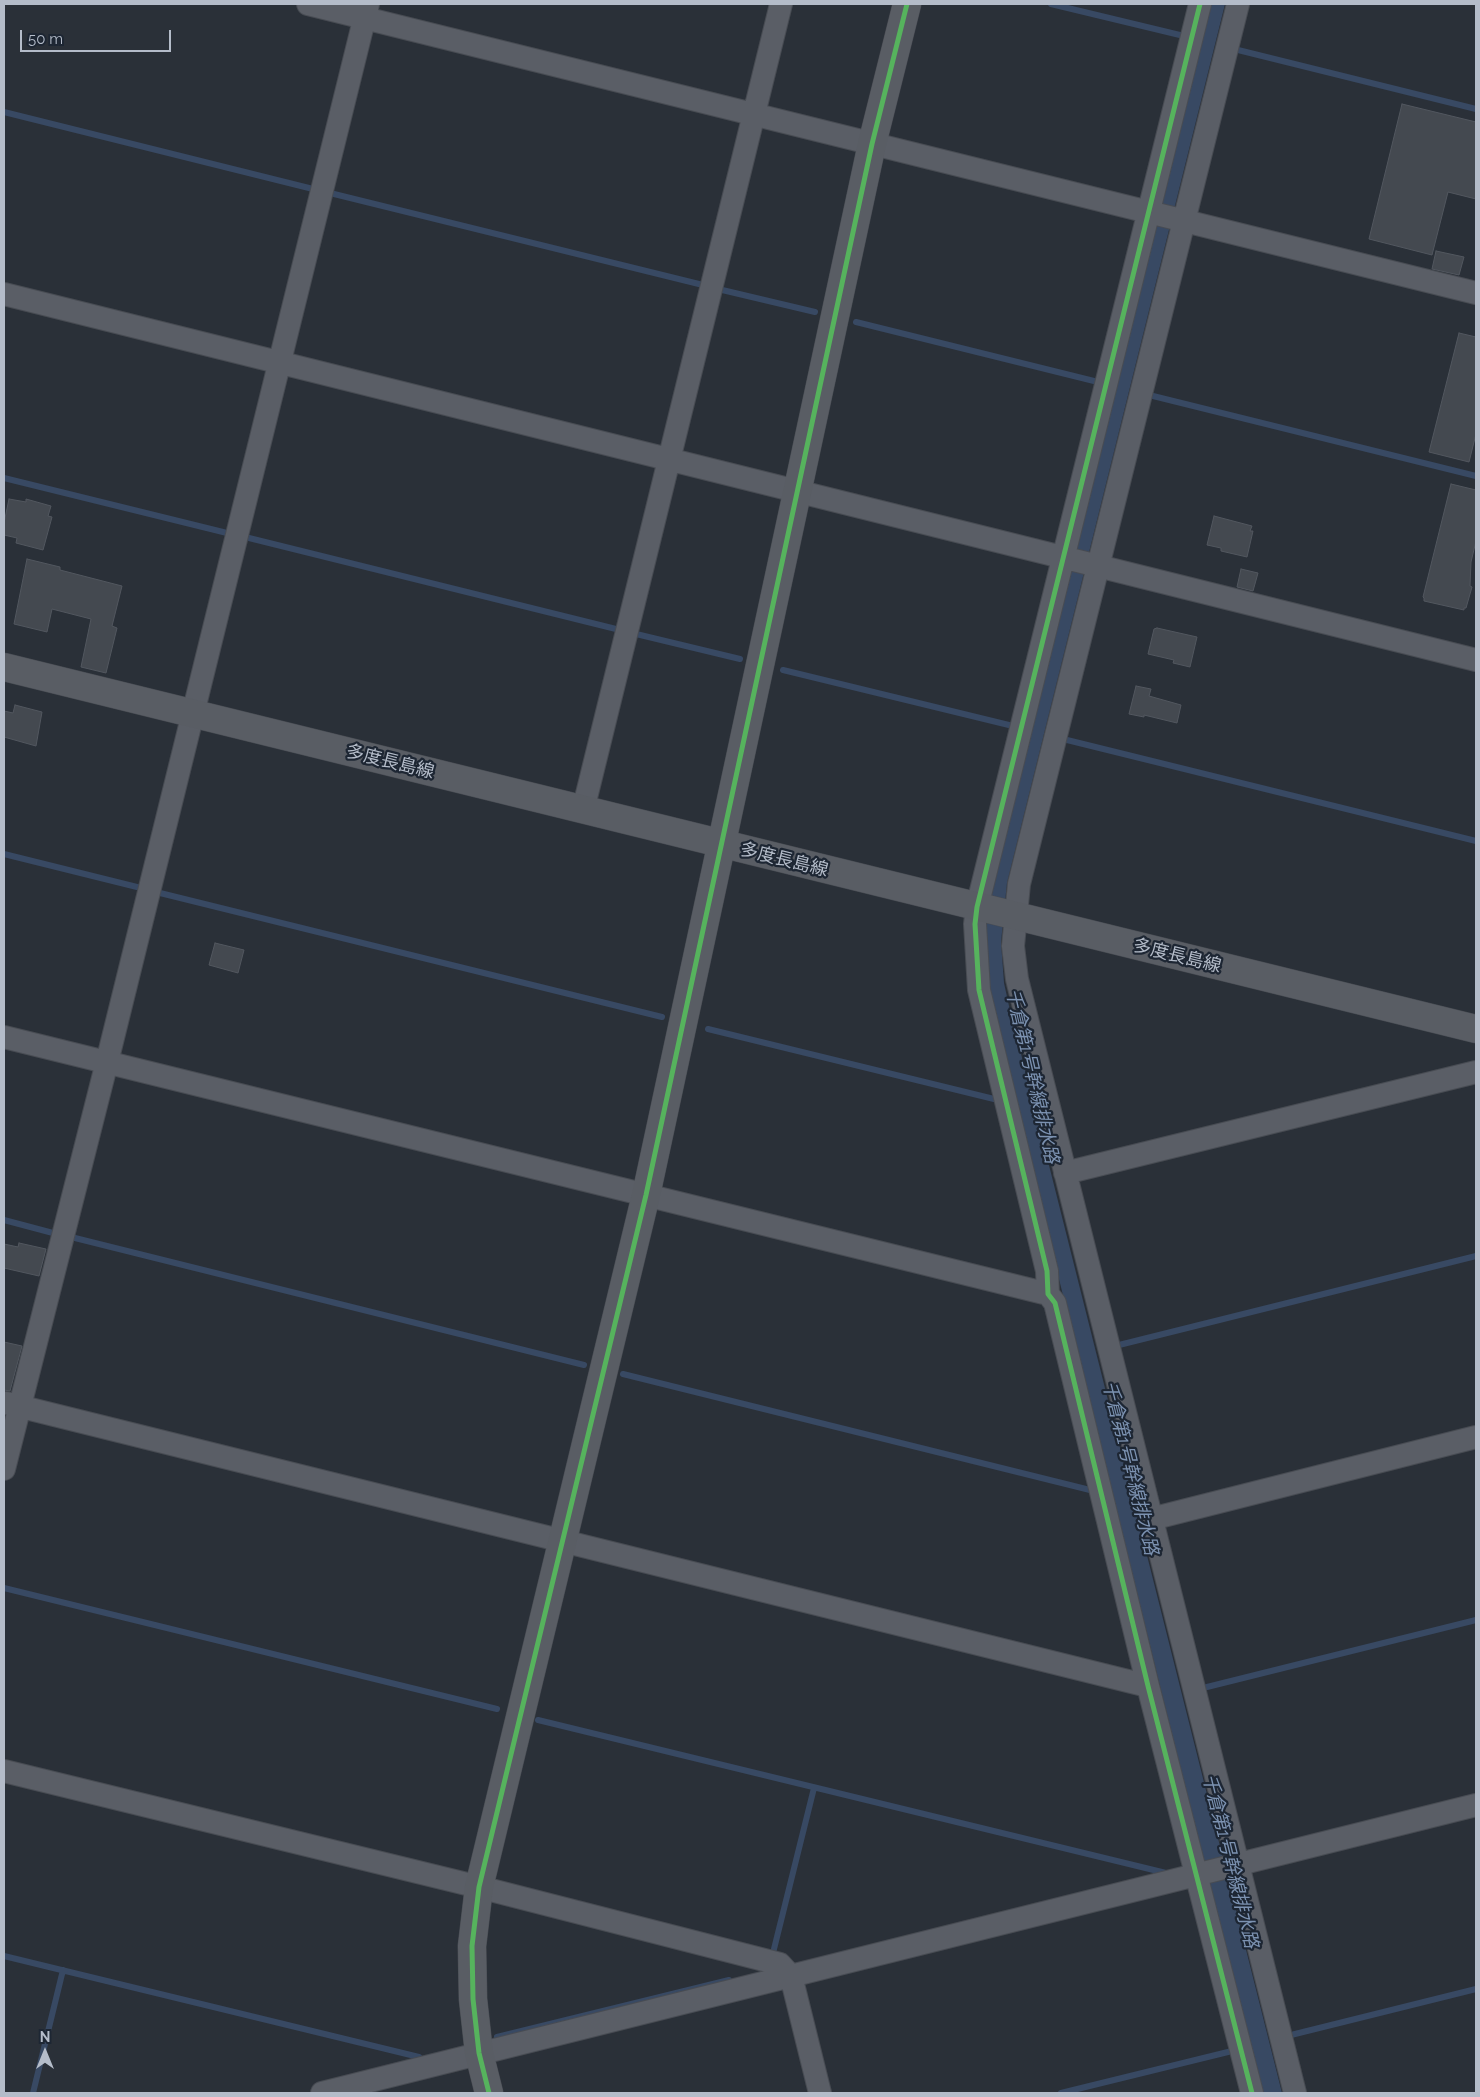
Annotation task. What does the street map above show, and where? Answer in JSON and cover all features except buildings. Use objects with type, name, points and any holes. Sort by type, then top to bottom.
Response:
[{"type":"street","points":[[308,4],[366,11],[872,144],[1476,293]]},
{"type":"street","points":[[583,810],[781,4]]},
{"type":"street","points":[[489,2093],[479,2053],[473,1999],[472,1946],[478,1887],[646,1195],[872,144],[907,4]]},
{"type":"street","points":[[1200,4],[975,924],[979,990],[1047,1271],[1048,1294],[1055,1303],[1148,1686],[1200,1875],[1252,2093]]},
{"type":"street","points":[[1238,4],[1181,220],[1095,566],[1012,916],[1017,979],[1151,1519],[1234,1866],[1295,2093]]},
{"type":"street","points":[[4,1469],[11,1405],[107,1062],[366,11]]},
{"type":"street","points":[[4,294],[1476,660]]},
{"type":"street","name":"多度長島線","points":[[4,667],[1476,1029]]},
{"type":"street","points":[[4,1037],[1048,1294]]},
{"type":"street","points":[[1065,1173],[1476,1072]]},
{"type":"street","points":[[11,1405],[1148,1686]]},
{"type":"street","points":[[1151,1519],[1476,1438]]},
{"type":"street","points":[[4,1771],[478,1887],[780,1964],[791,1976],[820,2093]]},
{"type":"street","points":[[322,2093],[1476,1806]]},
{"type":"water","points":[[1208,4],[1225,4],[1007,883],[1001,942],[1004,983],[1009,1006],[1282,2093],[1261,2093],[990,1001],[985,965],[986,908]]},
{"type":"waterway","points":[[1051,4],[1184,36]]},
{"type":"waterway","points":[[1234,49],[1476,109]]},
{"type":"waterway","points":[[4,112],[313,189]]},
{"type":"waterway","points":[[330,193],[707,286]]},
{"type":"waterway","points":[[718,289],[815,312]]},
{"type":"waterway","points":[[856,322],[1098,382]]},
{"type":"waterway","points":[[1149,395],[1476,476]]},
{"type":"waterway","points":[[4,478],[227,533]]},
{"type":"waterway","points":[[245,537],[620,630]]},
{"type":"waterway","points":[[632,633],[740,659]]},
{"type":"waterway","points":[[783,670],[1013,726]]},
{"type":"waterway","points":[[1063,739],[1476,841]]},
{"type":"waterway","points":[[4,854],[141,888]]},
{"type":"waterway","points":[[156,892],[662,1017]]},
{"type":"waterway","points":[[708,1029],[994,1099]]},
{"type":"waterway","points":[[4,1220],[53,1233]]},
{"type":"waterway","points":[[71,1237],[584,1365]]},
{"type":"waterway","points":[[1119,1345],[1476,1256]]},
{"type":"waterway","points":[[623,1374],[1094,1491]]},
{"type":"waterway","points":[[4,1588],[497,1709]]},
{"type":"waterway","points":[[1203,1688],[1476,1620]]},
{"type":"waterway","points":[[538,1720],[1166,1873]]},
{"type":"waterway","points":[[773,1953],[814,1788]]},
{"type":"waterway","points":[[4,1956],[419,2057]]},
{"type":"waterway","points":[[33,2093],[63,1970]]},
{"type":"waterway","points":[[497,2037],[729,1980]]},
{"type":"waterway","points":[[1291,2035],[1476,1989]]},
{"type":"waterway","points":[[1061,2093],[1232,2051]]},
{"type":"cycle path","points":[[489,2093],[479,2053],[473,1999],[472,1946],[479,1887],[646,1195],[872,144],[907,4]]},
{"type":"cycle path","points":[[1200,4],[977,907],[975,924],[979,990],[1047,1271],[1048,1294],[1055,1303],[1148,1686],[1252,2093]]},
{"type":"water label","name":"千倉第1号幹線排水路","points":[[1032,1076]]},
{"type":"water label","name":"千倉第1号幹線排水路","points":[[1130,1468]]},
{"type":"water label","name":"千倉第1号幹線排水路","points":[[1230,1861]]}]
